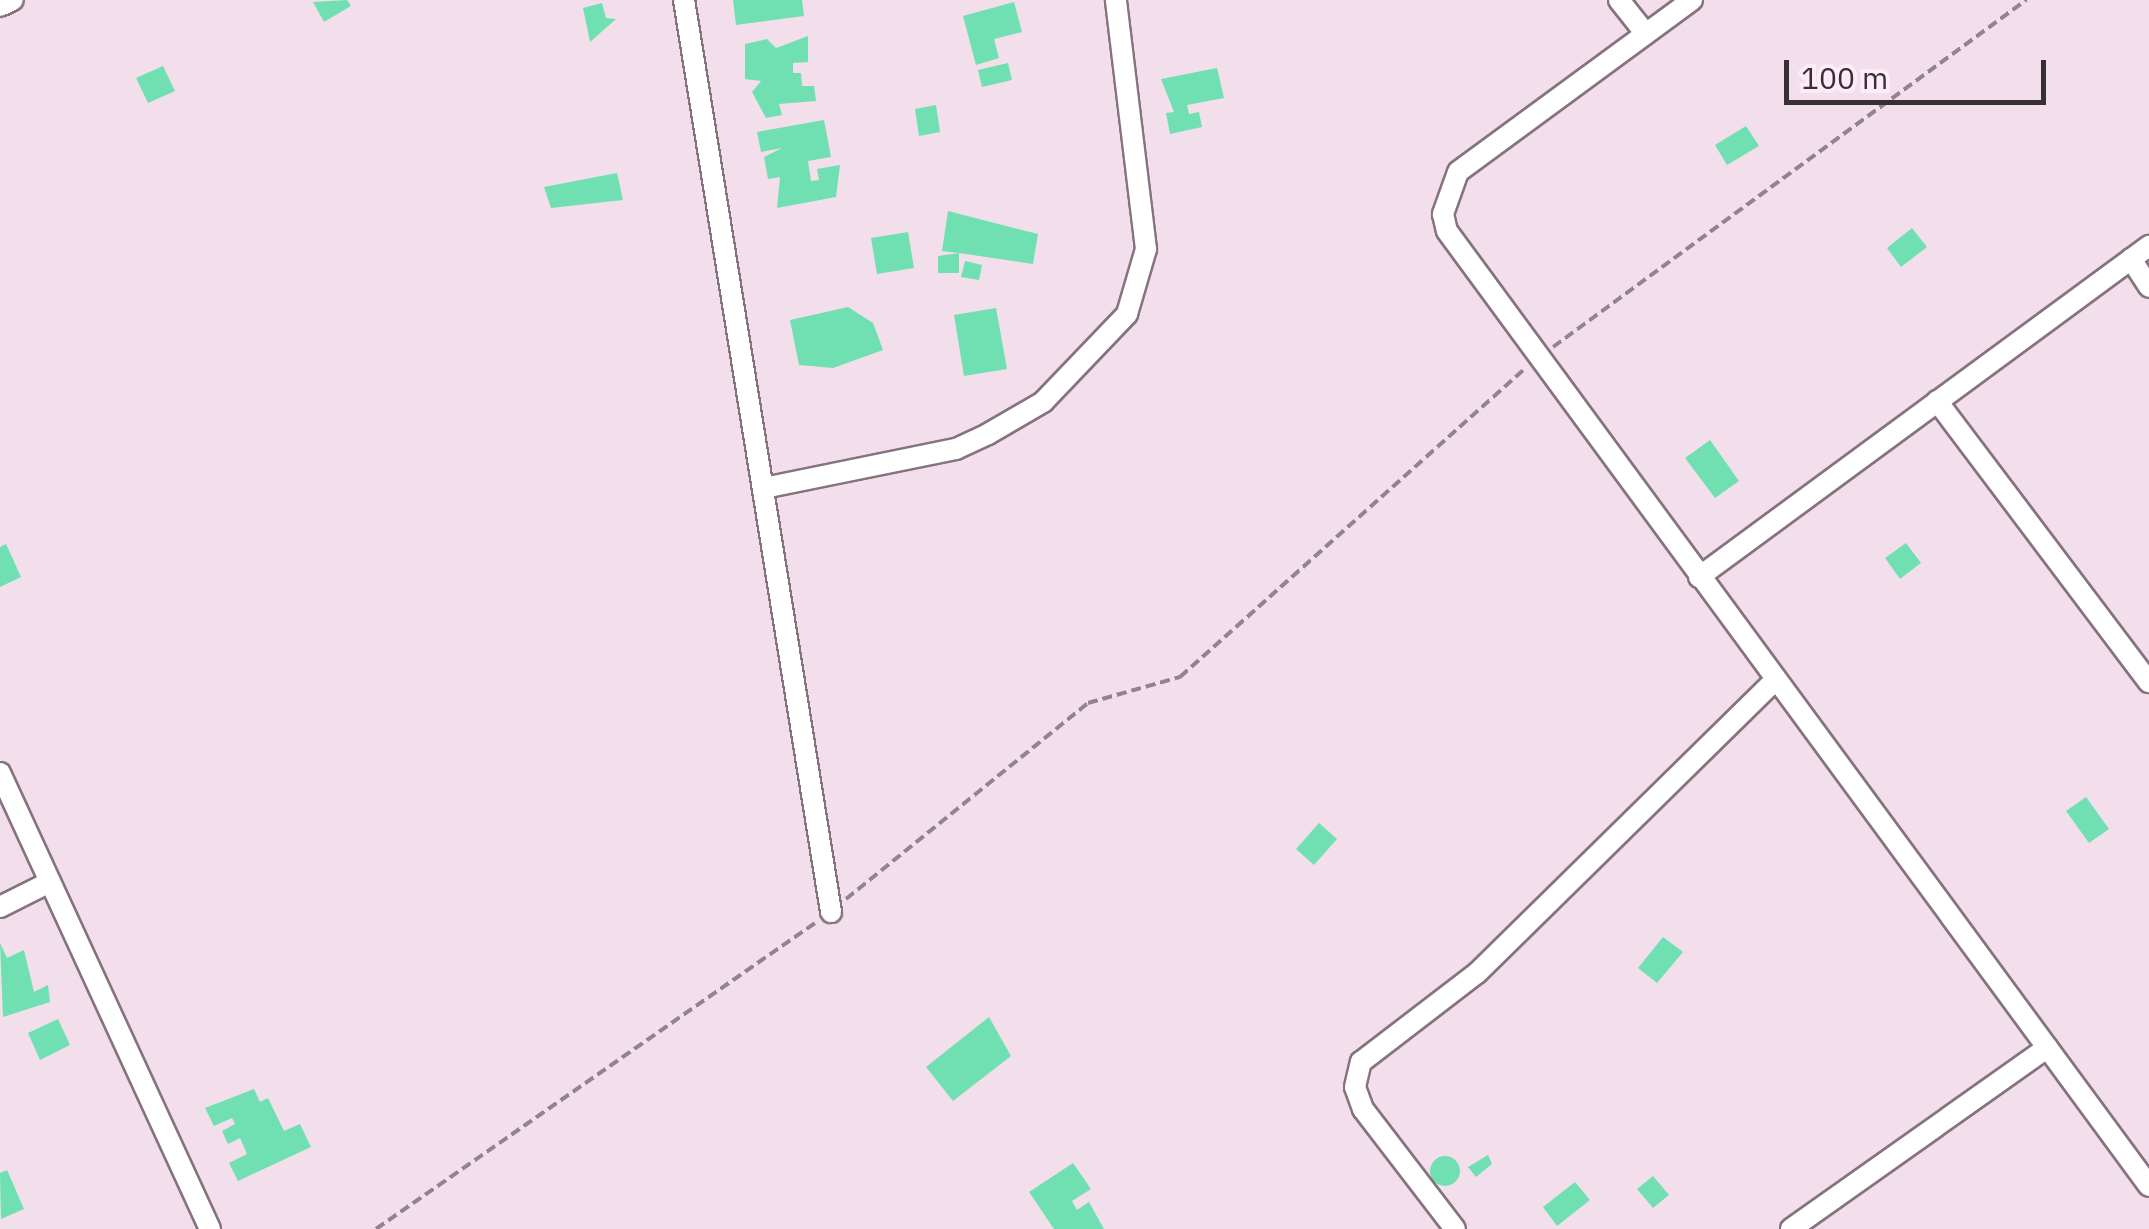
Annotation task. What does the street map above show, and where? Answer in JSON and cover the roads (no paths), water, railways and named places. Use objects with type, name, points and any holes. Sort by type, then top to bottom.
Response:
[{"type":"street","points":[[0,6],[13,0]]},
{"type":"street","points":[[684,0],[830,912]]},
{"type":"street","points":[[764,488],[956,448],[988,434],[1043,402],[1127,314],[1146,249],[1116,0]]},
{"type":"street","points":[[1620,0],[1646,34]]},
{"type":"street","points":[[1692,0],[1458,172],[1447,197],[1447,231],[1537,359],[2149,1186]]},
{"type":"street","points":[[1698,577],[2149,246]]},
{"type":"street","points":[[2131,260],[2149,288]]},
{"type":"street","points":[[1937,401],[2145,668]]},
{"type":"street","points":[[1454,1229],[1362,1108],[1355,1087],[1361,1062],[1478,973],[1775,680]]},
{"type":"street","points":[[0,772],[210,1229]]},
{"type":"street","points":[[0,907],[50,882]]},
{"type":"street","points":[[1791,1229],[2047,1048]]}]
